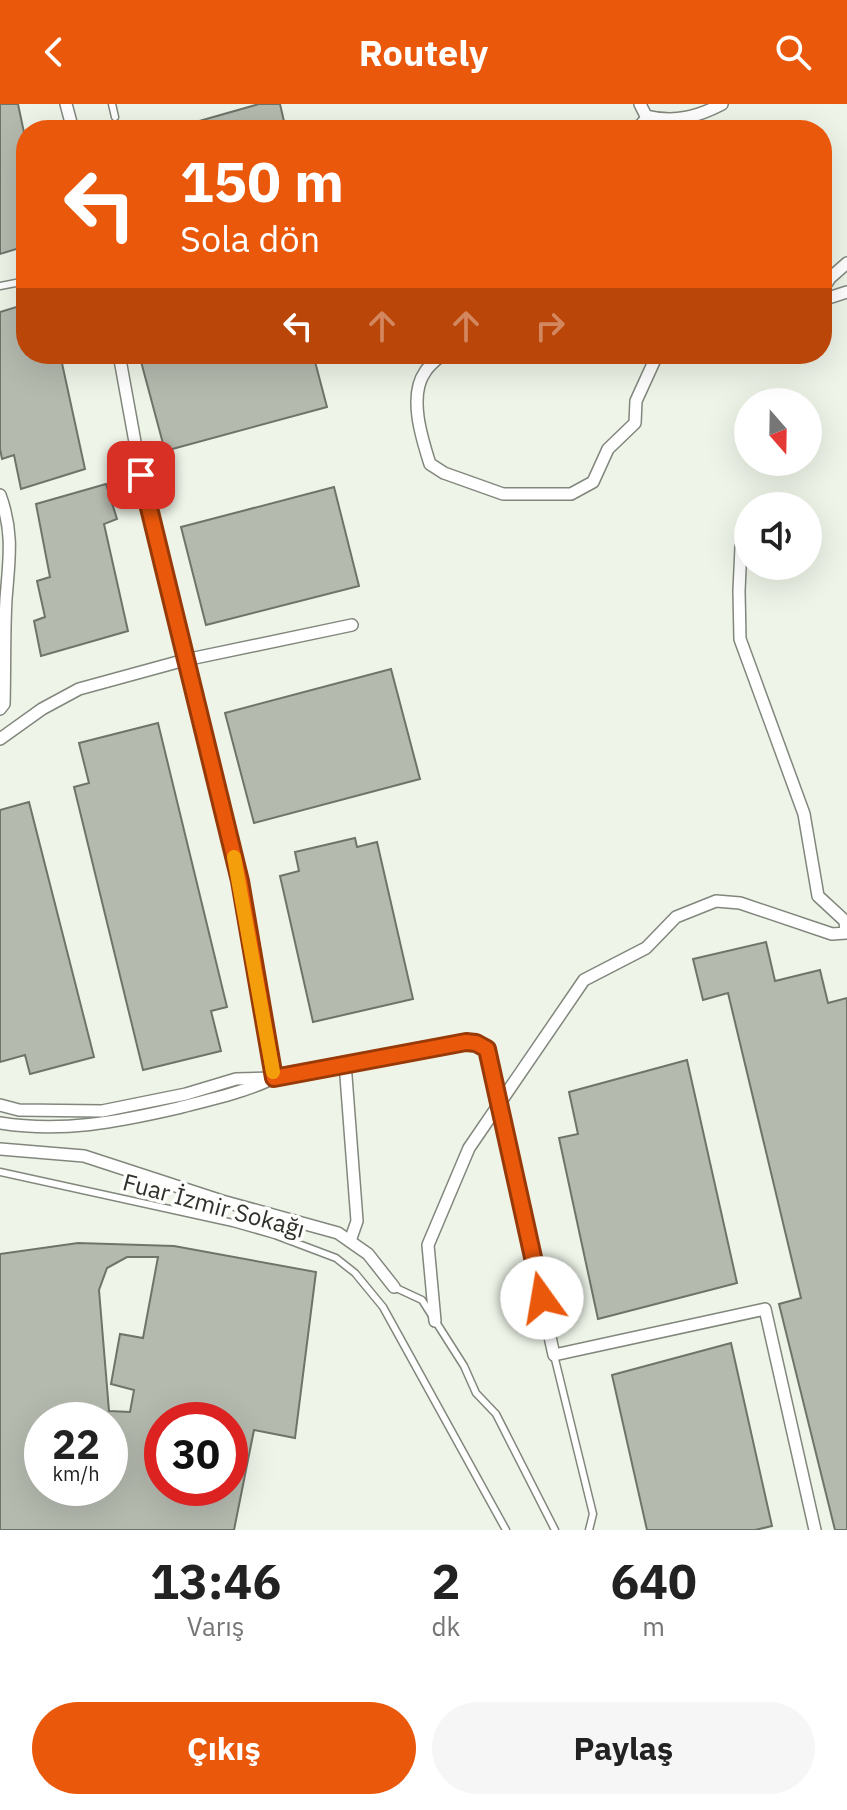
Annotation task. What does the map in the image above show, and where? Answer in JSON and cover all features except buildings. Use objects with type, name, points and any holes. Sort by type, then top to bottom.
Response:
[{"type":"street","points":[[640,104],[646,116]]},
{"type":"street","points":[[646,116],[675,120],[700,116],[722,104]]},
{"type":"street","points":[[643,120],[646,116]]},
{"type":"street","points":[[832,276],[847,263]]},
{"type":"street","points":[[121,364],[141,475],[240,881],[274,1078]]},
{"type":"street","points":[[433,364],[425,372],[419,386],[418,423],[430,464],[444,473],[503,494],[571,494],[593,482],[608,449],[635,423],[636,401],[653,364]]},
{"type":"street","points":[[0,495],[7,517],[11,566],[6,598],[4,704],[0,709]]},
{"type":"street","points":[[435,1321],[428,1245],[469,1148],[584,980],[646,948],[676,917],[716,901],[740,903],[832,934],[846,933],[845,921],[818,896],[804,814],[740,639],[740,580]]},
{"type":"street","points":[[0,739],[42,709],[79,689],[185,660],[352,625]]},
{"type":"street","points":[[0,1105],[19,1110],[102,1111],[186,1094],[236,1079],[274,1078],[466,1042],[476,1043],[487,1049],[490,1057],[554,1355],[765,1309],[815,1530]]},
{"type":"street","points":[[345,1063],[357,1221],[350,1241]]},
{"type":"street","points":[[0,1123],[35,1129],[117,1122],[242,1092],[274,1078]]},
{"type":"street","points":[[0,1149],[84,1156],[222,1201],[338,1233],[368,1254],[394,1287]]},
{"type":"lane","points":[[112,104],[115,117]]},
{"type":"lane","name":"Fuar İzmir Sokağı","points":[[0,1172],[233,1223],[336,1258],[355,1273],[383,1307],[506,1530]]},
{"type":"lane","points":[[394,1287],[422,1300],[464,1366],[476,1393],[496,1414],[555,1530]]},
{"type":"lane","points":[[554,1355],[593,1514],[589,1530]]},
{"type":"slow traffic","points":[[234,857],[273,1072]]},
{"type":"route","points":[[141,475],[240,881],[274,1078],[466,1042],[487,1049],[542,1298]]}]
